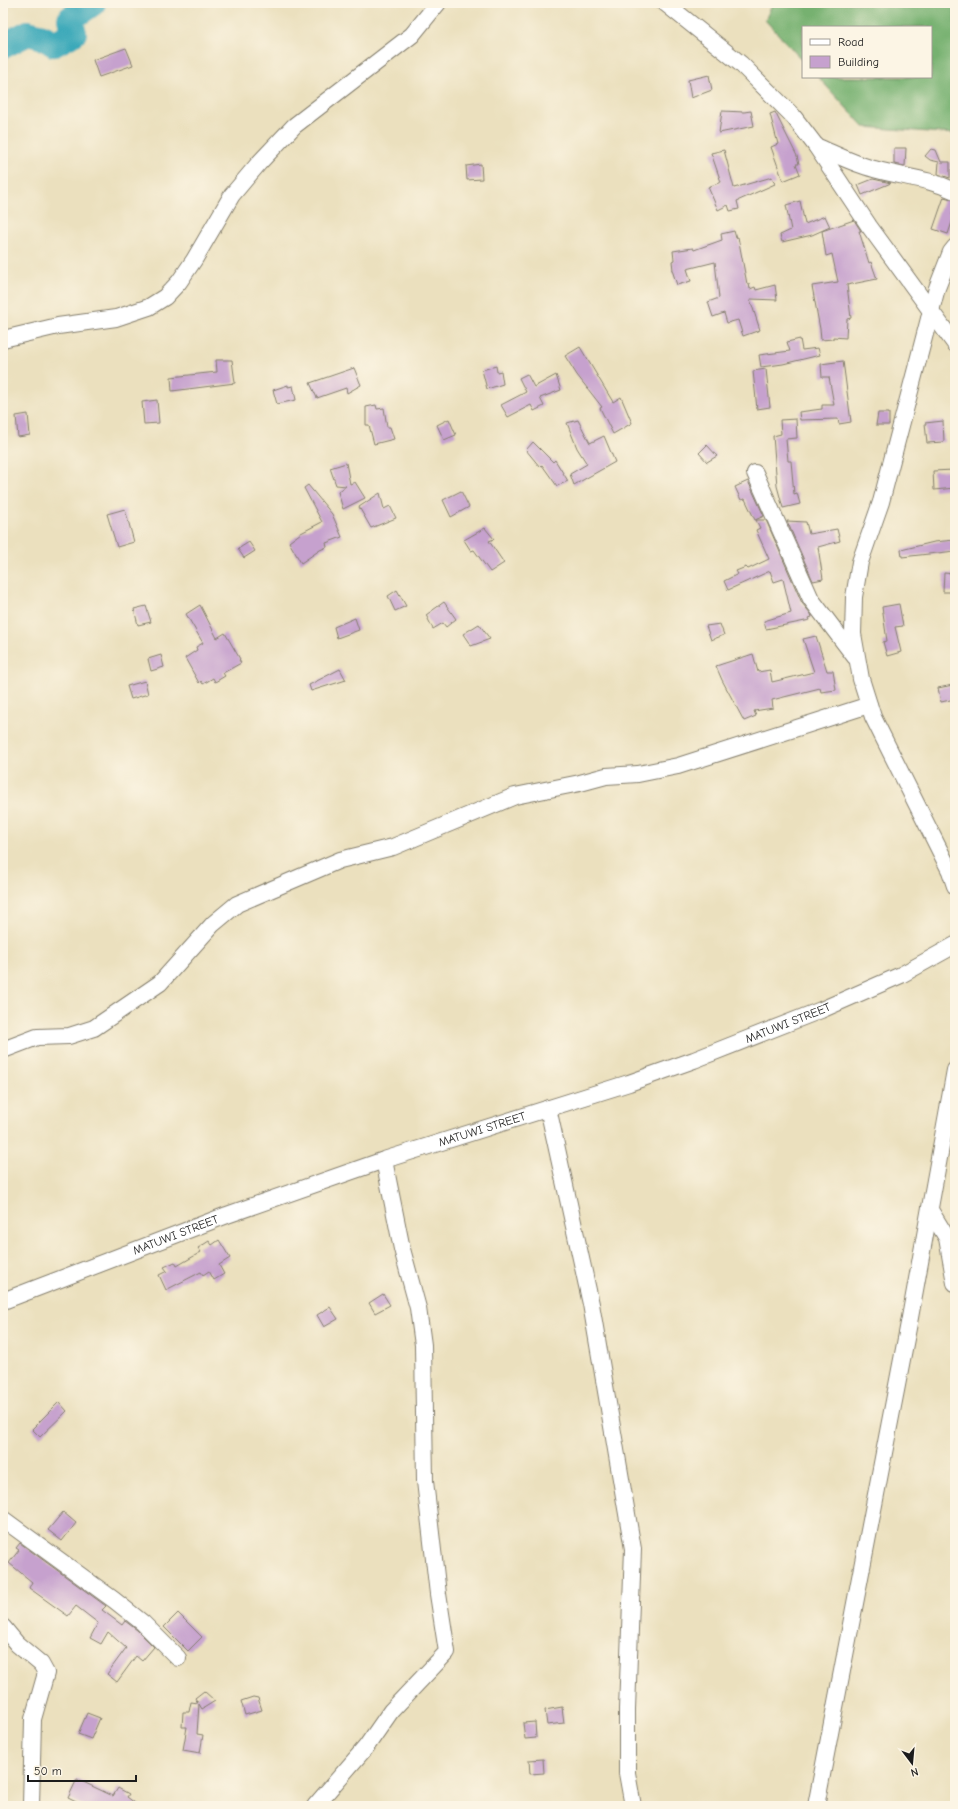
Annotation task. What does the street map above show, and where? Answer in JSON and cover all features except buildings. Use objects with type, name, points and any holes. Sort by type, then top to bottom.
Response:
[{"type":"street","points":[[3,339],[58,326],[116,318],[144,309],[165,297],[179,282],[194,260],[232,194],[294,126],[412,35],[438,3]]},
{"type":"street","points":[[665,3],[741,64],[793,116],[816,146],[869,226],[955,344]]},
{"type":"street","points":[[816,146],[850,161],[874,169],[938,183],[955,190]]},
{"type":"street","points":[[955,247],[951,252],[937,288],[932,312],[881,502],[860,562],[854,597],[853,634],[861,679],[873,717],[950,871],[955,886]]},
{"type":"street","points":[[755,474],[811,599],[858,660]]},
{"type":"street","points":[[3,1050],[38,1037],[69,1036],[94,1028],[160,983],[213,924],[237,904],[340,860],[393,847],[515,796],[580,783],[606,776],[638,774],[678,766],[869,704]]},
{"type":"street","name":"MATUWI STREET","points":[[3,1301],[227,1215],[384,1160],[694,1060],[821,1010],[901,975],[955,945]]},
{"type":"street","points":[[816,1806],[930,1210],[955,1070]]},
{"type":"street","points":[[548,1108],[591,1304],[633,1549],[627,1709],[628,1773],[633,1806]]},
{"type":"street","points":[[316,1806],[366,1747],[391,1712],[447,1652],[438,1594],[425,1481],[422,1345],[418,1308],[402,1249],[384,1160]]},
{"type":"street","points":[[930,1210],[947,1238],[955,1283]]},
{"type":"street","points":[[3,1519],[143,1623],[178,1658]]},
{"type":"street","points":[[3,1627],[17,1644],[41,1664],[46,1673],[33,1719],[31,1806]]},
{"type":"green space","points":[[773,3],[955,3],[955,134],[864,127],[819,78],[932,78],[932,26],[802,26],[802,60],[765,20]]},
{"type":"waterway","points":[[3,46],[28,33],[43,37],[54,44],[74,33],[70,19],[93,3]]}]
